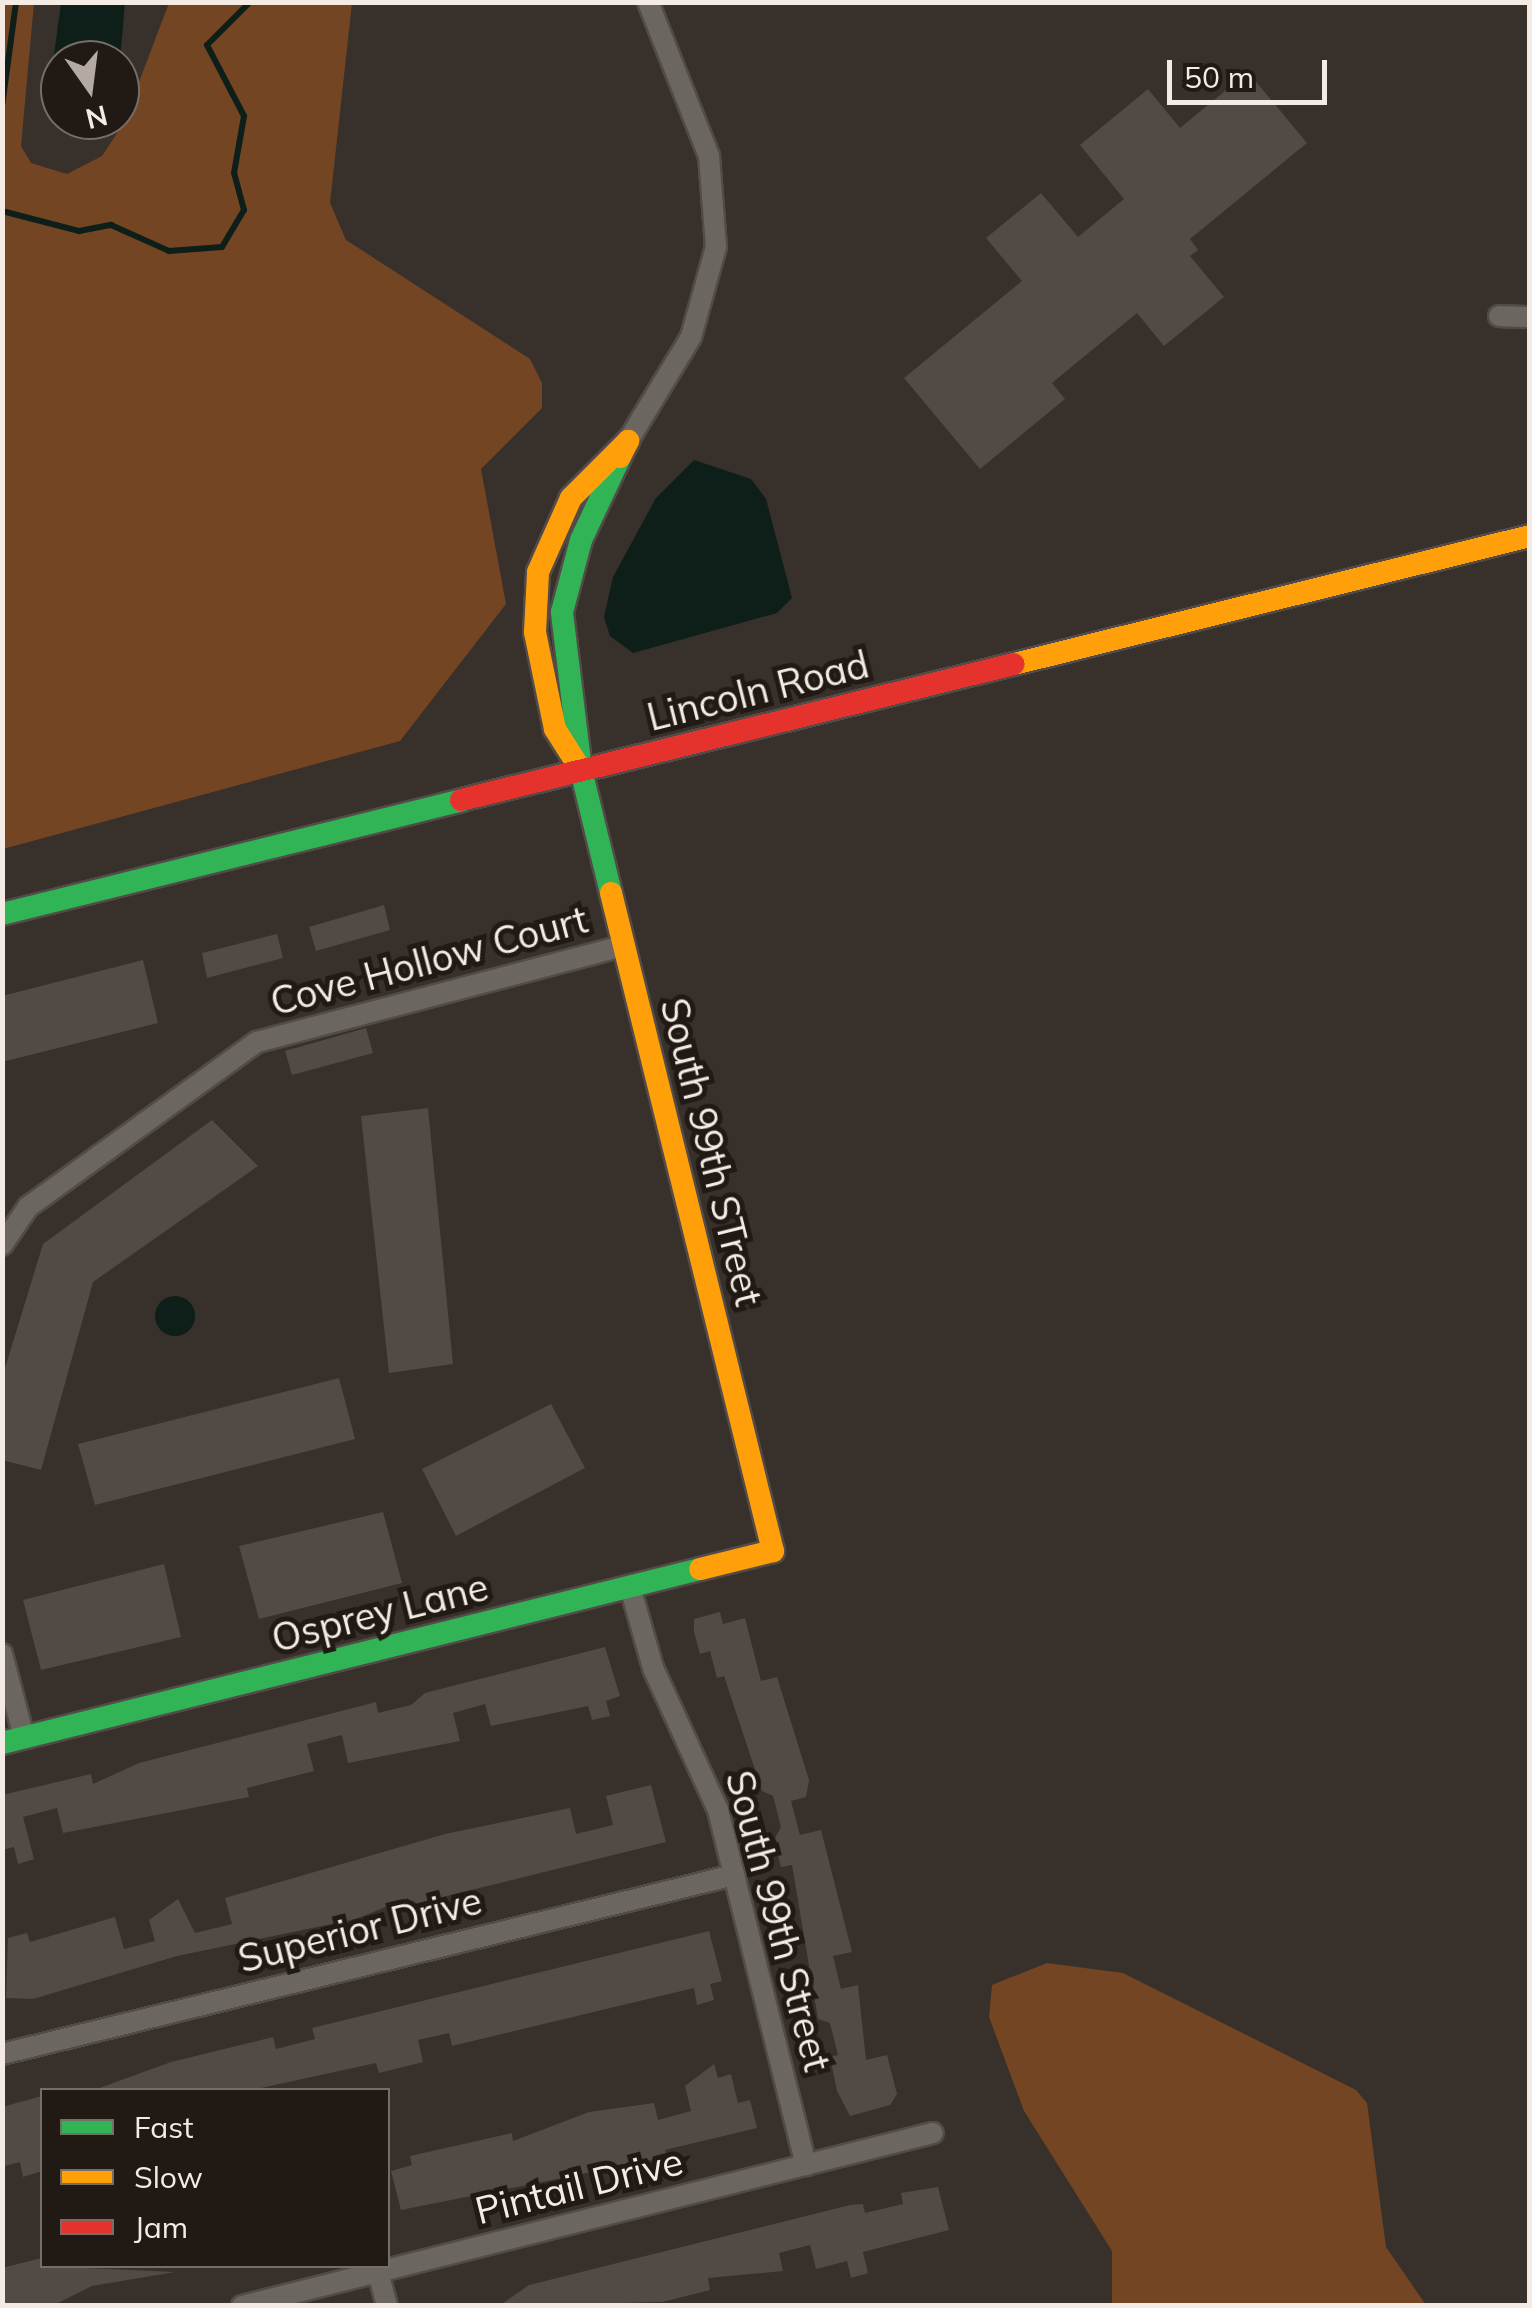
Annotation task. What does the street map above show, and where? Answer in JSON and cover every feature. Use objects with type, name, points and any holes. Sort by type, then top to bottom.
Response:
[{"type":"street","points":[[582,770],[562,612],[581,540],[628,441],[692,337],[716,247],[709,156],[648,2]]},
{"type":"street","points":[[1498,316],[1530,317]]},
{"type":"street","name":"Lincoln Road","points":[[2,914],[1530,536]]},
{"type":"street","name":"South 99th STreet","points":[[582,770],[773,1550]]},
{"type":"street","name":"Cove Hollow Court","points":[[2,1245],[12,1224],[257,1042],[623,946]]},
{"type":"street","name":"Osprey Lane","points":[[13,1740],[773,1550]]},
{"type":"street","name":"South 99th Street","points":[[630,1587],[653,1668],[713,1796],[806,2165]]},
{"type":"street","points":[[2,1654],[13,1740]]},
{"type":"street","name":"Superior Drive","points":[[2,2054],[734,1875]]},
{"type":"street","name":"Pintail Drive","points":[[242,2306],[934,2133]]},
{"type":"street","points":[[378,2272],[387,2306]]},
{"type":"shaded area","points":[[3,2],[34,3],[21,146],[31,163],[67,174],[102,156],[112,140],[140,140],[140,79],[169,3],[352,3],[330,203],[346,240],[530,359],[542,383],[542,408],[481,469],[506,604],[400,741],[3,849]]},
{"type":"shaded area","points":[[1047,1963],[1123,1973],[1356,2090],[1367,2103],[1386,2247],[1426,2305],[1112,2305],[1112,2251],[1024,2111],[989,2017],[992,1985]]},
{"type":"water","points":[[61,3],[125,3],[122,40],[56,40]]},
{"type":"water","points":[[694,460],[751,479],[766,499],[792,598],[777,613],[633,653],[610,636],[604,617],[613,577],[656,498]]},
{"type":"water","points":[[175,1296],[189,1302],[195,1316],[189,1330],[175,1336],[161,1330],[155,1316],[161,1302]]},
{"type":"building","points":[[1248,72],[1307,143],[1190,239],[1198,250],[1190,256],[1224,297],[1164,346],[1137,313],[1052,383],[1065,399],[980,469],[904,378],[1022,281],[986,238],[1041,193],[1078,237],[1124,199],[1080,145],[1148,89],[1180,128]]},
{"type":"building","points":[[384,905],[390,930],[316,951],[309,927]]},
{"type":"building","points":[[277,934],[283,958],[207,978],[202,953]]},
{"type":"building","points":[[143,960],[158,1023],[2,1062],[2,996]]},
{"type":"building","points":[[366,1028],[373,1053],[292,1075],[285,1051]]},
{"type":"building","points":[[428,1108],[453,1364],[389,1373],[361,1116]]},
{"type":"building","points":[[212,1120],[258,1166],[93,1282],[41,1470],[2,1460],[2,1378],[43,1244]]},
{"type":"building","points":[[339,1378],[355,1439],[95,1505],[78,1444]]},
{"type":"building","points":[[551,1404],[585,1468],[456,1536],[422,1469]]},
{"type":"building","points":[[383,1512],[402,1583],[259,1619],[239,1546]]},
{"type":"building","points":[[164,1564],[181,1637],[41,1670],[23,1600]]},
{"type":"building","points":[[720,1612],[723,1624],[745,1618],[761,1681],[777,1677],[809,1780],[806,1797],[791,1801],[800,1835],[821,1830],[852,1952],[833,1956],[841,1989],[858,1985],[866,2060],[887,2055],[897,2094],[890,2105],[850,2116],[837,2091],[830,2057],[838,2055],[830,2023],[818,2019],[792,1865],[781,1867],[774,1840],[781,1827],[773,1796],[762,1791],[724,1676],[717,1678],[710,1651],[700,1654],[694,1632],[694,1619]]},
{"type":"building","points":[[605,1647],[620,1696],[606,1701],[610,1716],[592,1720],[588,1706],[491,1726],[485,1704],[453,1713],[460,1741],[348,1763],[342,1735],[307,1744],[314,1771],[247,1788],[249,1797],[63,1833],[57,1808],[23,1817],[34,1859],[18,1864],[14,1847],[2,1850],[2,1795],[91,1774],[93,1784],[139,1763],[376,1702],[378,1713],[411,1705],[425,1693]]},
{"type":"building","points":[[651,1785],[666,1842],[410,1905],[408,1898],[356,1919],[177,1956],[33,1999],[6,1998],[8,1938],[27,1933],[30,1942],[115,1917],[124,1949],[155,1941],[149,1920],[178,1899],[195,1933],[232,1924],[225,1898],[445,1834],[570,1808],[576,1834],[613,1825],[606,1796]]},
{"type":"building","points":[[709,1931],[722,1981],[710,1984],[714,2000],[697,2005],[694,1988],[452,2046],[449,2033],[418,2040],[423,2062],[379,2073],[376,2063],[261,2088],[100,2088],[171,2062],[273,2037],[276,2049],[315,2039],[312,2028]]},
{"type":"building","points":[[714,2064],[718,2078],[731,2074],[738,2103],[750,2100],[757,2128],[665,2150],[667,2157],[401,2210],[391,2171],[412,2165],[410,2156],[512,2133],[513,2141],[589,2112],[654,2103],[658,2120],[691,2111],[685,2086]]},
{"type":"building","points":[[40,2097],[40,2172],[23,2177],[20,2162],[5,2166],[2,2107]]},
{"type":"building","points":[[938,2187],[949,2230],[863,2252],[868,2273],[851,2278],[847,2261],[816,2269],[810,2245],[779,2253],[783,2271],[708,2278],[710,2290],[662,2302],[499,2306],[529,2285],[850,2205],[863,2204],[865,2213],[903,2204],[901,2193]]},
{"type":"building","points":[[40,2258],[40,2268],[175,2272],[92,2286],[56,2304],[2,2306],[2,2268]]},
{"type":"waterway","points":[[2,106],[16,2]]},
{"type":"waterway","points":[[2,211],[79,231],[111,225],[169,251],[222,247],[244,210],[234,173],[244,116],[207,45],[250,2]]},
{"type":"traffic: fast","points":[[611,893],[581,770],[562,612],[581,540],[620,457]]},
{"type":"traffic: fast","points":[[2,914],[461,800]]},
{"type":"traffic: fast","points":[[2,1743],[700,1569]]},
{"type":"traffic: slow","points":[[581,770],[555,729],[535,632],[538,572],[571,498],[628,441],[620,457]]},
{"type":"traffic: slow","points":[[1014,664],[1530,536]]},
{"type":"traffic: slow","points":[[611,893],[773,1551],[700,1569]]},
{"type":"traffic: jam","points":[[461,800],[1014,664]]}]
